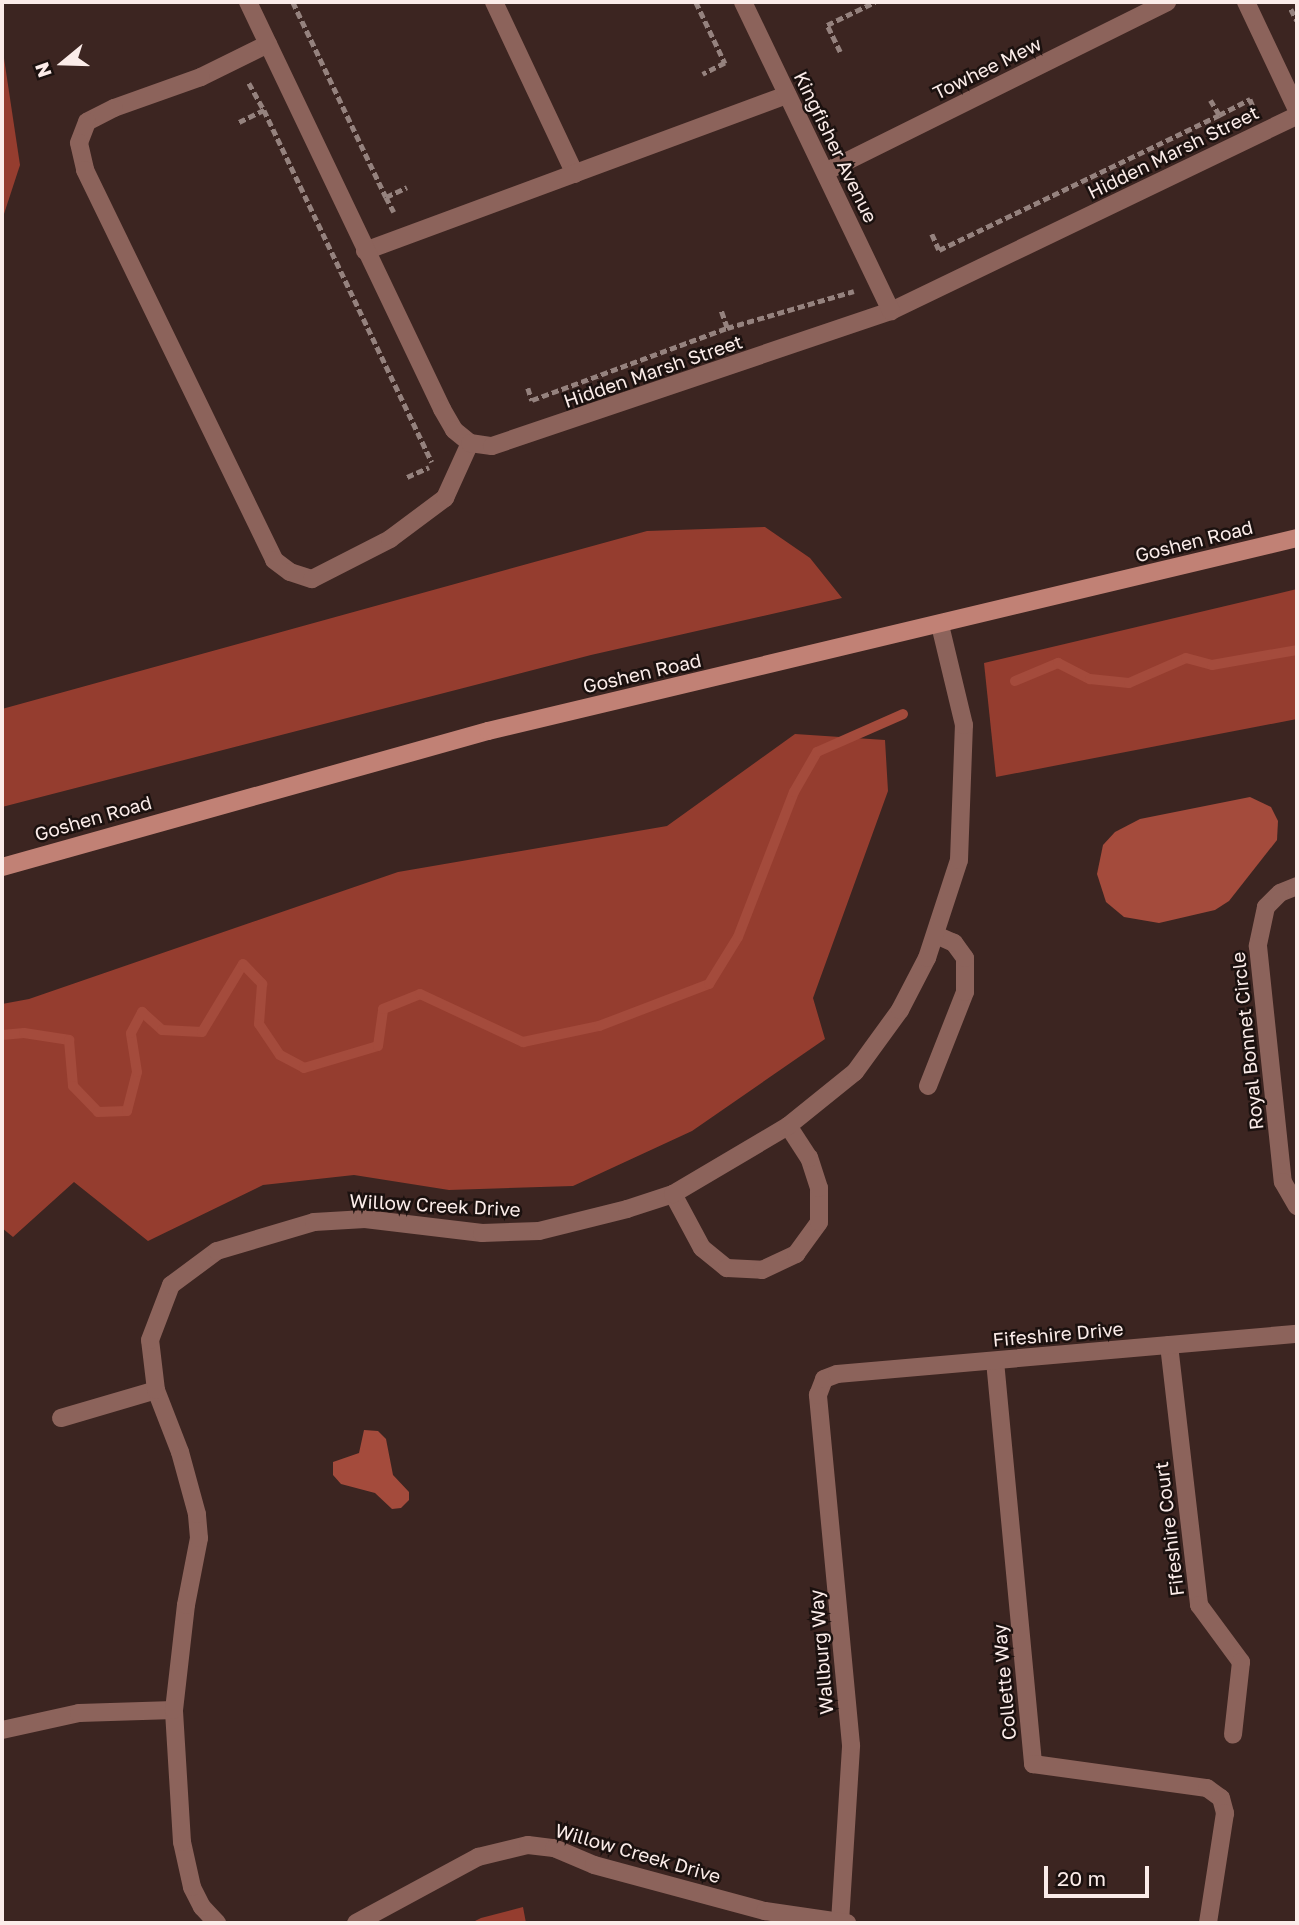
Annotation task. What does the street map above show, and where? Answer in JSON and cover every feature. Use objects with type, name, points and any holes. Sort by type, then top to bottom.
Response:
[{"type":"street","points":[[248,2],[442,409],[454,430],[470,443],[445,498],[390,539],[312,579],[290,572],[274,560],[85,170],[79,143],[88,122],[114,108],[201,77],[268,44]]},
{"type":"street","points":[[494,2],[575,174]]},
{"type":"street","name":"Kingfisher Avenue","points":[[743,2],[891,311]]},
{"type":"street","name":"Towhee Mew","points":[[825,172],[1167,2]]},
{"type":"street","points":[[1246,2],[1297,110]]},
{"type":"street","points":[[365,251],[787,95]]},
{"type":"street","name":"Hidden Marsh Street","points":[[470,443],[510,443],[891,311],[1297,116]]},
{"type":"street","name":"Goshen Road","points":[[2,867],[488,731],[1297,538]]},
{"type":"street","name":"Willow Creek Drive","points":[[217,1923],[202,1907],[192,1887],[182,1842],[174,1710],[199,1538],[197,1514],[180,1452],[156,1390],[150,1340],[171,1285],[217,1251],[249,1238],[314,1222],[365,1219],[482,1233],[539,1231],[673,1194],[788,1126],[855,1072],[900,1010],[936,935],[959,860],[965,796],[964,725],[940,625]]},
{"type":"street","name":"Royal Bonnet Circle","points":[[1297,886],[1280,893],[1266,907],[1258,946],[1283,1182],[1297,1206]]},
{"type":"street","points":[[928,1086],[965,992],[965,958],[954,943],[936,935]]},
{"type":"street","points":[[673,1194],[702,1248],[727,1268],[762,1270],[796,1254],[819,1222],[819,1188],[809,1158],[788,1126]]},
{"type":"street","name":"Fifeshire Drive","points":[[824,1379],[837,1374],[1297,1334]]},
{"type":"street","name":"Fifeshire Court","points":[[1169,1345],[1199,1605],[1241,1662],[1233,1735]]},
{"type":"street","name":"Collette Way","points":[[995,1361],[1033,1764],[1208,1788],[1221,1798],[1225,1812],[1208,1923]]},
{"type":"street","name":"Wallburg Way","points":[[824,1379],[818,1395],[851,1745],[841,1922]]},
{"type":"street","points":[[61,1419],[156,1390]]},
{"type":"street","points":[[2,1730],[79,1713],[174,1710]]},
{"type":"street","name":"Willow Creek Drive","points":[[356,1923],[478,1857],[528,1845],[554,1848],[594,1865],[765,1911],[847,1923]]},
{"type":"path","points":[[293,2],[386,197],[407,187]]},
{"type":"path","points":[[696,2],[725,63],[703,74]]},
{"type":"path","points":[[840,52],[827,25],[875,2]]},
{"type":"path","points":[[1291,9],[1297,20]]},
{"type":"path","points":[[932,234],[939,250],[951,245],[1219,115],[1210,100]]},
{"type":"path","points":[[239,122],[264,110],[434,465],[407,477]]},
{"type":"path","points":[[528,388],[532,400],[727,328],[878,284]]},
{"type":"path","points":[[721,311],[727,328]]},
{"type":"shaded area","points":[[2,45],[20,165],[2,220]]},
{"type":"shaded area","points":[[765,527],[810,558],[842,598],[591,655],[2,807],[2,709],[647,531]]},
{"type":"shaded area","points":[[1297,589],[1297,719],[996,777],[984,663]]},
{"type":"shaded area","points":[[795,734],[885,740],[888,791],[813,998],[825,1039],[692,1131],[573,1186],[449,1190],[354,1175],[263,1185],[148,1241],[74,1182],[13,1237],[2,1228],[2,1004],[29,999],[398,872],[667,826]]},
{"type":"shaded area","points":[[1250,797],[1271,807],[1278,821],[1277,840],[1229,901],[1215,910],[1159,923],[1124,917],[1106,902],[1097,874],[1103,845],[1115,832],[1140,819]]},
{"type":"shaded area","points":[[364,1430],[378,1431],[386,1439],[393,1475],[409,1492],[409,1500],[401,1508],[392,1509],[375,1493],[341,1484],[333,1475],[333,1462],[359,1453]]},
{"type":"shaded area","points":[[523,1907],[526,1923],[471,1923],[481,1918]]},
{"type":"waterway","points":[[1015,681],[1058,663],[1090,679],[1129,683],[1186,658],[1212,665],[1297,650]]},
{"type":"waterway","points":[[2,1035],[24,1033],[69,1040],[73,1086],[98,1112],[127,1111],[137,1072],[131,1033],[142,1012],[162,1030],[202,1032],[243,964],[262,984],[259,1024],[280,1055],[304,1068],[378,1046],[383,1009],[420,994],[523,1042],[599,1026],[709,984],[738,937],[794,792],[817,752],[903,714]]}]
